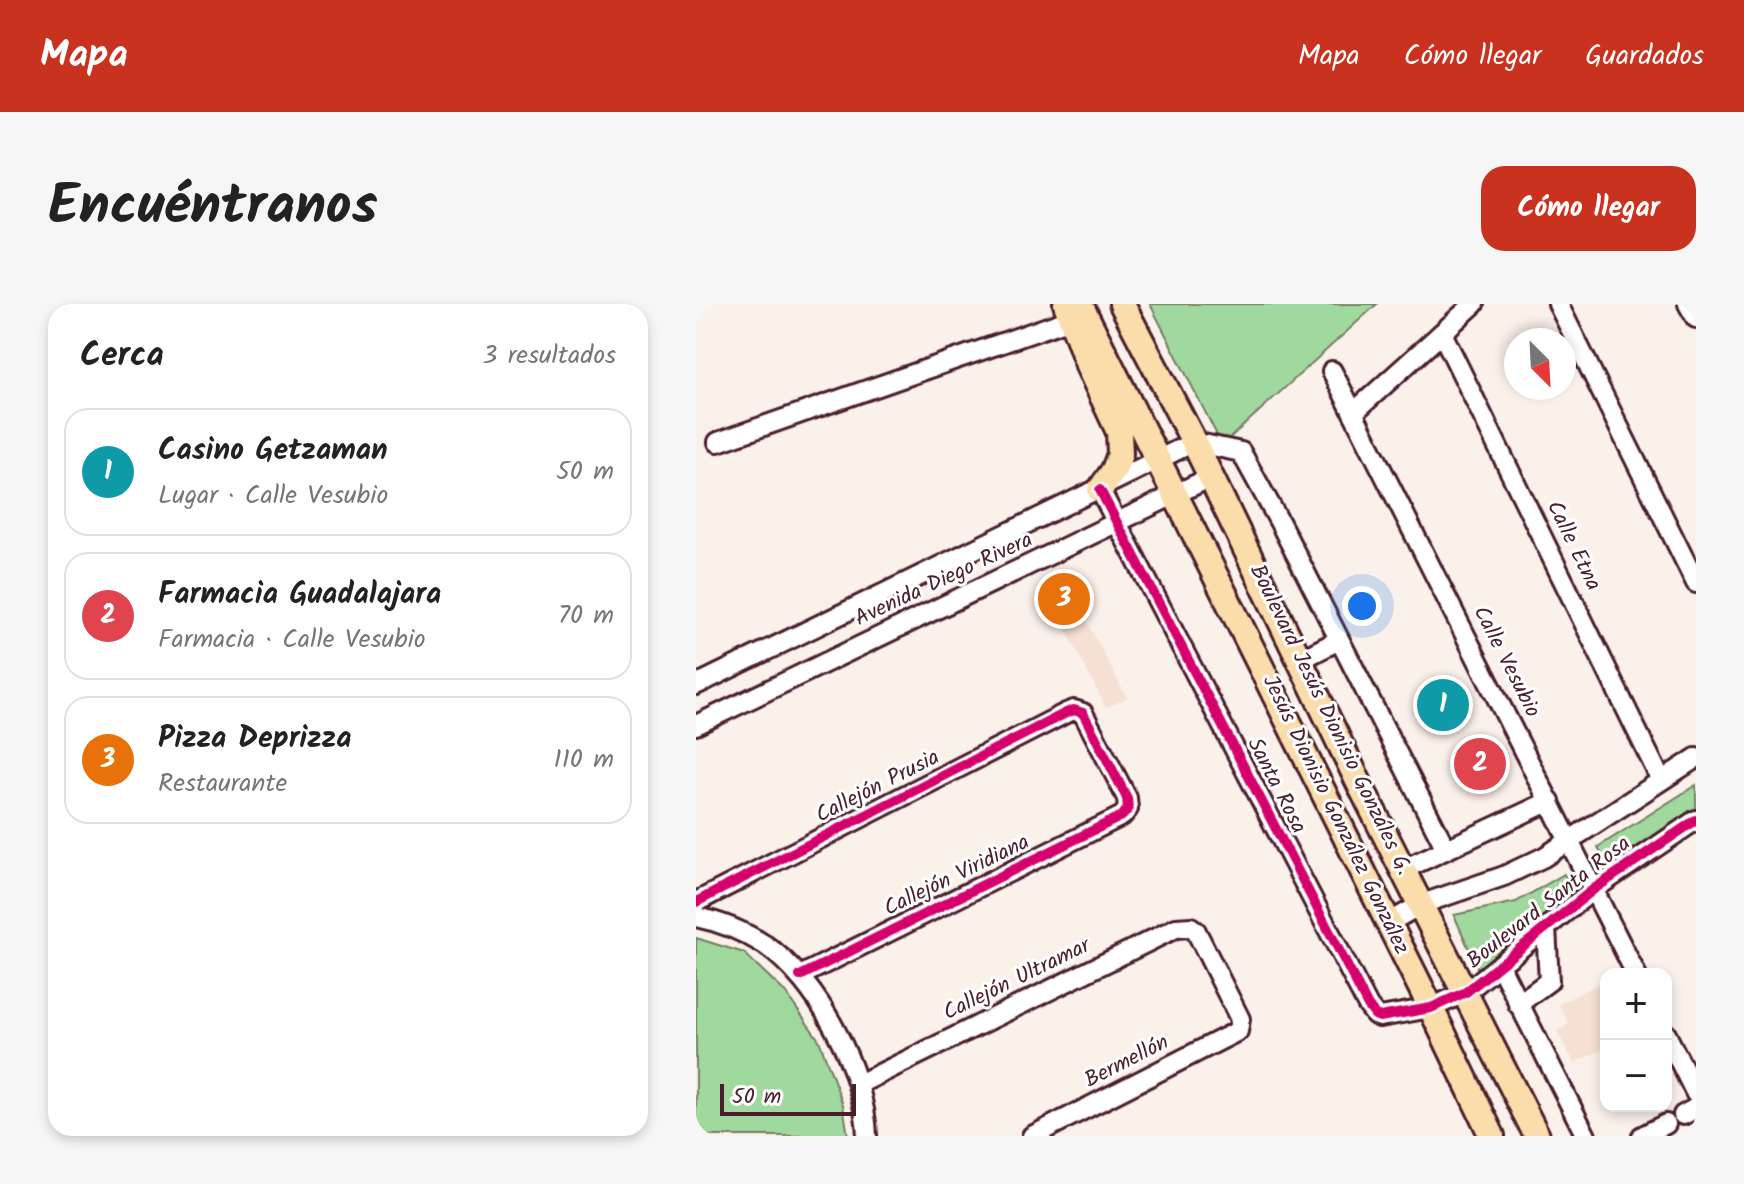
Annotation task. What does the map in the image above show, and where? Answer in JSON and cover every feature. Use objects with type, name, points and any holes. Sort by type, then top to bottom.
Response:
[{"type":"main road","name":"Boulevard Jesús Dionisio Gonzáles G.","points":[[1122,304],[1194,442],[1537,1136]]},
{"type":"main road","points":[[1075,310],[1176,494]]},
{"type":"main road","points":[[1075,310],[1119,432],[1120,454],[1114,470],[1100,490]]},
{"type":"main road","name":"Jesús Dionisio González González","points":[[1176,494],[1492,1136]]},
{"type":"street","points":[[1353,413],[1474,304]]},
{"type":"street","points":[[1558,304],[1696,583]]},
{"type":"street","points":[[1688,304],[1696,318]]},
{"type":"street","points":[[718,442],[1075,310]]},
{"type":"street","name":"Calle Etna","points":[[1442,333],[1661,780]]},
{"type":"street","name":"Calle Vesubio","points":[[1332,371],[1633,968]]},
{"type":"street","name":"Avenida Diego Rivera","points":[[696,685],[1194,442]]},
{"type":"street","points":[[1194,442],[1241,452],[1446,849]]},
{"type":"street","name":"Avenida Diego Rivera","points":[[696,725],[1211,477]]},
{"type":"street","name":"Santa Rosa","points":[[1100,490],[1368,1006],[1380,1017],[1431,1008],[1466,992]]},
{"type":"street","points":[[1300,660],[1339,640]]},
{"type":"street","name":"Callejón Viridiana","points":[[800,976],[1122,816],[1128,809],[1127,798],[1079,711]]},
{"type":"street","name":"Callejón Prusia","points":[[696,902],[1066,713],[1079,711]]},
{"type":"street","name":"Boulevard Santa Rosa","points":[[1388,923],[1422,904],[1504,876],[1544,857],[1696,758]]},
{"type":"street","points":[[1404,869],[1550,801]]},
{"type":"street","name":"Boulevard Santa Rosa","points":[[1466,992],[1594,889],[1694,827]]},
{"type":"street","points":[[696,917],[739,930],[765,945],[800,976],[840,1041],[859,1084],[867,1136]]},
{"type":"street","name":"Callejón Ultramar","points":[[859,1084],[1176,928],[1191,927],[1196,931]]},
{"type":"street","points":[[1518,1004],[1549,981],[1546,928]]},
{"type":"street","name":"Bermellón","points":[[1032,1136],[1235,1035],[1240,1019],[1196,931]]},
{"type":"street","points":[[1500,966],[1586,1136]]},
{"type":"street","points":[[1669,1040],[1696,1094]]},
{"type":"street","points":[[1642,1136],[1666,1124]]},
{"type":"shaded area","points":[[1064,578],[1127,698],[1106,708],[1044,587]]},
{"type":"shaded area","points":[[1600,983],[1600,1051],[1574,1063],[1557,1031],[1569,1024],[1558,1004]]},
{"type":"green space","points":[[1150,304],[1377,304],[1222,445]]},
{"type":"green space","points":[[1696,785],[1696,812],[1607,869],[1598,847]]},
{"type":"green space","points":[[1564,874],[1577,890],[1480,974],[1454,915],[1516,902]]},
{"type":"green space","points":[[696,938],[744,953],[784,991],[819,1040],[843,1105],[848,1136],[696,1136]]},
{"type":"cycle path","points":[[1100,490],[1375,1015],[1380,1017],[1431,1008],[1466,992],[1594,889],[1696,820]]},
{"type":"cycle path","points":[[696,902],[1066,713],[1074,710],[1083,713],[1127,798],[1128,809],[1122,816],[800,976]]},
{"type":"place","name":"Pizza Deprizza","points":[[1064,599]]},
{"type":"place","name":"Casino Getzaman","points":[[1443,705]]},
{"type":"place","name":"Farmacia Guadalajara","points":[[1480,764]]}]
